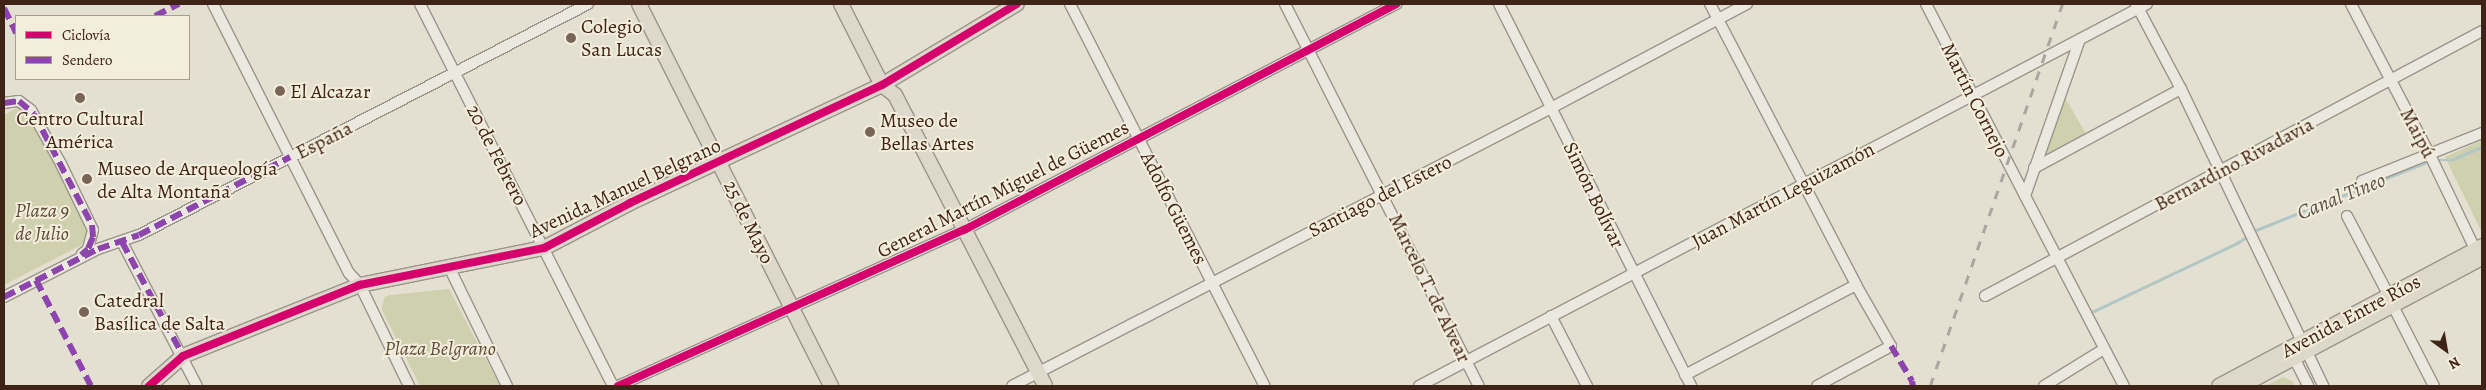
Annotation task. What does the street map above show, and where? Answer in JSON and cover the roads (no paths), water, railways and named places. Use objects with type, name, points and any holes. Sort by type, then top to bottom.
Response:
[{"type":"main road","name":"25 de Mayo","points":[[639,4],[831,386]]},
{"type":"main road","points":[[841,4],[882,85],[895,96],[1045,386]]},
{"type":"main road","name":"Avenida Manuel Belgrano","points":[[149,386],[183,356],[360,284],[450,268],[544,248],[630,203],[882,85],[1017,4]]},
{"type":"main road","name":"Avenida Entre Ríos","points":[[2220,386],[2298,350],[2480,255]]},
{"type":"main road","name":"Avenida Entre Ríos","points":[[2241,386],[2298,350]]},
{"type":"street","points":[[213,4],[348,273],[360,284],[409,386]]},
{"type":"street","name":"20 de Febrero","points":[[420,4],[613,386]]},
{"type":"street","name":"España","points":[[4,297],[98,249],[139,236],[588,4]]},
{"type":"street","name":"Adolfo Güemes","points":[[1070,4],[1265,386]]},
{"type":"street","name":"Marcelo T. de Alvear","points":[[1285,4],[1479,386]]},
{"type":"street","name":"General Martín Miguel de Güemes","points":[[618,386],[792,310],[964,230],[1396,4]]},
{"type":"street","name":"Simón Bolívar","points":[[1499,4],[1691,386]]},
{"type":"street","points":[[1710,4],[1803,185],[1891,346],[1817,386]]},
{"type":"street","name":"Santiago del Estero","points":[[1012,386],[1551,108],[1747,4]]},
{"type":"street","name":"Martín Cornejo","points":[[1926,4],[2124,386]]},
{"type":"street","name":"Maipú","points":[[2351,4],[2480,255]]},
{"type":"street","points":[[2140,5],[2221,172],[2298,350],[2308,386]]},
{"type":"street","name":"Juan Martín Leguizamón","points":[[1419,386],[2080,40],[2140,5]]},
{"type":"street","name":"Bernardino Rivadavia","points":[[1985,296],[2058,259],[2482,31]]},
{"type":"street","name":"Martín Cornejo","points":[[2025,196],[2080,40]]},
{"type":"street","points":[[2034,168],[2181,89]]},
{"type":"street","points":[[4,103],[19,100],[34,114],[92,225],[93,237],[88,249],[76,260]]},
{"type":"street","points":[[2362,181],[2482,133]]},
{"type":"street","points":[[2348,216],[2434,386]]},
{"type":"street","points":[[122,242],[197,386]]},
{"type":"street","points":[[450,268],[507,386]]},
{"type":"street","points":[[1685,375],[1856,285]]},
{"type":"street","points":[[1551,316],[1587,386]]},
{"type":"street","points":[[2044,386],[2104,349]]},
{"type":"street","points":[[2298,350],[2324,386]]},
{"type":"waterway","name":"Canal Tineo","points":[[2438,160],[2451,160],[2482,147]]},
{"type":"waterway","name":"Canal Tineo","points":[[2256,230],[2427,162]]},
{"type":"waterway","name":"Canal Tineo","points":[[2092,312],[2248,236]]},
{"type":"railway","points":[[1930,386],[2062,4]]},
{"type":"place","name":"Colegio San Lucas","points":[[571,38]]},
{"type":"place","name":"El Alcazar","points":[[280,91]]},
{"type":"place","name":"Centro Cultural América","points":[[80,98]]},
{"type":"place","name":"Museo de Bellas Artes","points":[[870,132]]},
{"type":"place","name":"Museo de Arqueología de Alta Montaña","points":[[87,179]]},
{"type":"place","name":"Catedral Basílica de Salta","points":[[84,312]]},
{"type":"park label","name":"Plaza 9 de Julio","points":[[42,222]]},
{"type":"park label","name":"Plaza Belgrano","points":[[440,348]]}]
